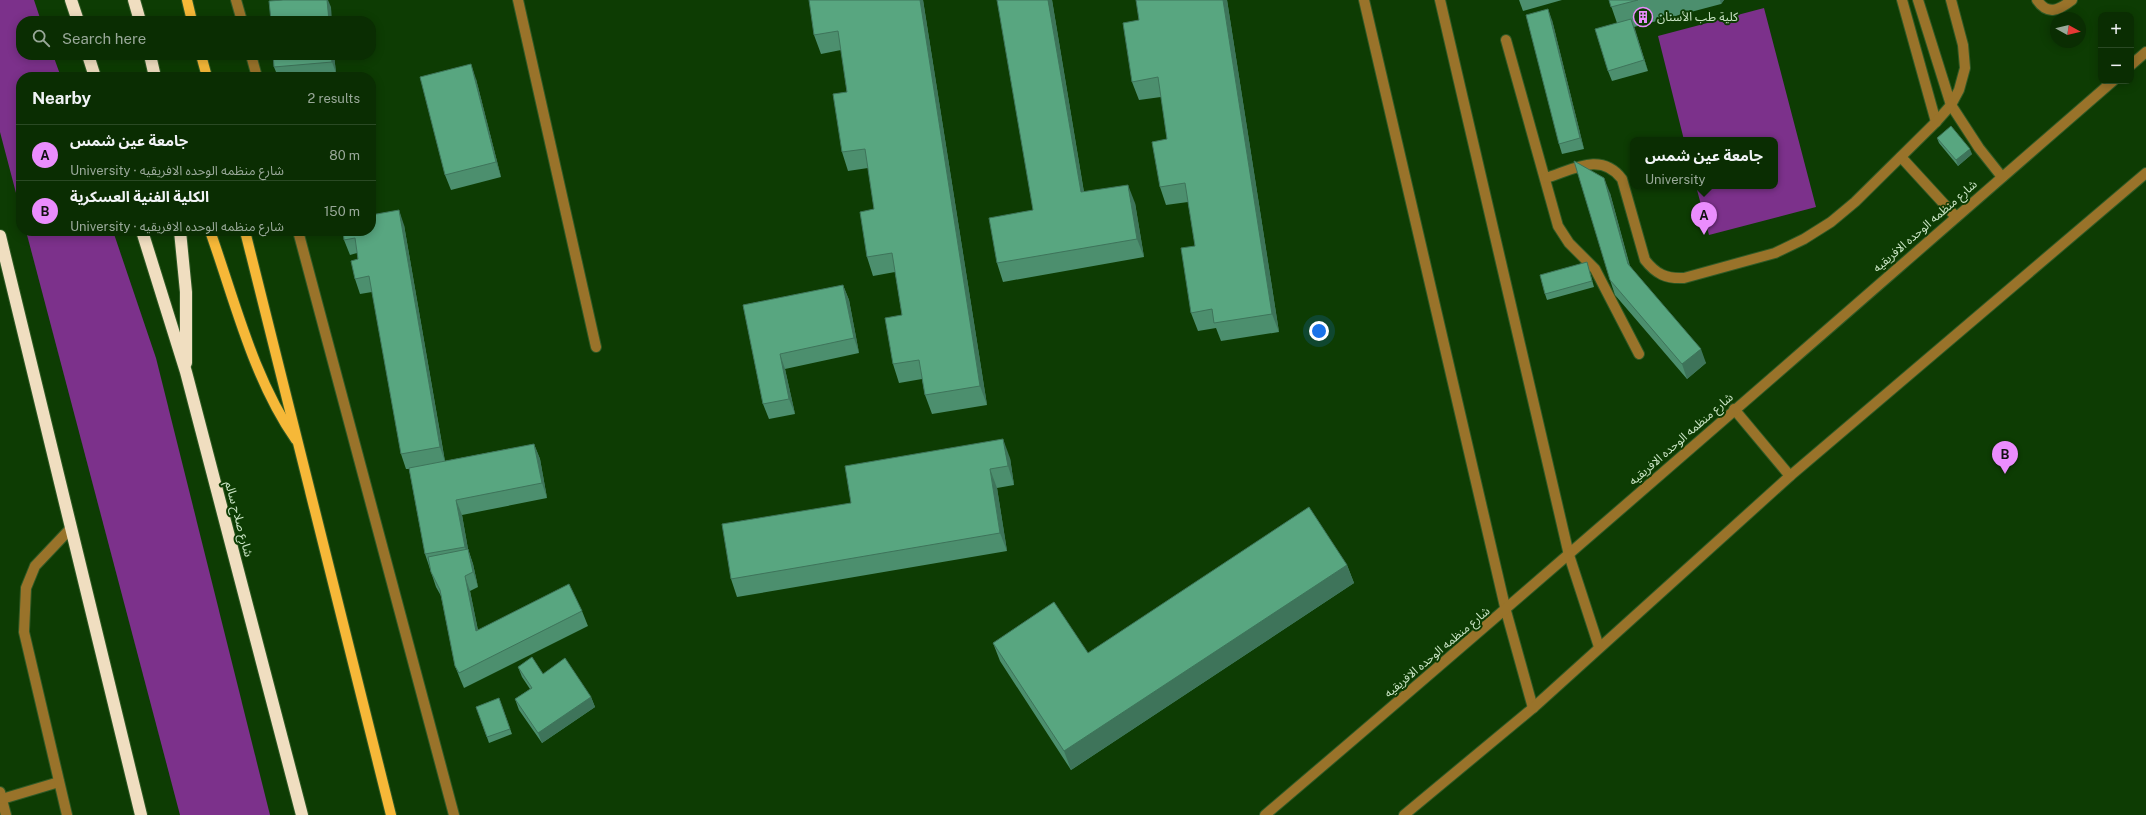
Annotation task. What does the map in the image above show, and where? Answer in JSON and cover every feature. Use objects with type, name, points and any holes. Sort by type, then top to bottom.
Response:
[{"type":"highway","points":[[71,0],[76,16]]},
{"type":"highway","points":[[134,0],[139,16]]},
{"type":"highway","points":[[90,60],[93,72]]},
{"type":"highway","points":[[151,60],[154,72]]},
{"type":"highway","points":[[0,236],[141,815]]},
{"type":"highway","name":"شارع صلاح سالم","points":[[144,236],[186,372],[302,815]]},
{"type":"highway","points":[[180,236],[186,292],[186,372]]},
{"type":"main road","points":[[187,0],[191,16]]},
{"type":"main road","points":[[202,60],[206,72]]},
{"type":"main road","points":[[212,236],[259,373],[277,411],[300,447]]},
{"type":"main road","points":[[246,236],[391,815]]},
{"type":"street","points":[[236,0],[241,16]]},
{"type":"street","points":[[518,0],[596,347]]},
{"type":"street","points":[[1364,0],[1506,611],[1532,708]]},
{"type":"street","points":[[1440,0],[1568,555],[1599,647]]},
{"type":"street","points":[[1902,0],[1936,122]]},
{"type":"street","points":[[1918,0],[1951,105],[1979,148],[2002,177]]},
{"type":"street","points":[[1546,178],[1592,163],[1601,163],[1616,172],[1622,179],[1645,260],[1652,269],[1661,276],[1672,279],[1684,278],[1775,253],[1804,239],[1830,222],[1855,202],[1936,122],[1951,105],[1963,79],[1965,56],[1951,0]]},
{"type":"street","points":[[2037,0],[2044,9],[2049,10],[2062,8],[2072,0]]},
{"type":"street","points":[[1506,40],[1546,178],[1558,226],[1563,236],[1595,269],[1639,354]]},
{"type":"street","points":[[2134,62],[2146,52]]},
{"type":"street","points":[[252,60],[256,72]]},
{"type":"street","name":"شارع منظمه الوحده الافريقيه","points":[[1265,815],[1506,611],[1734,409],[2110,84]]},
{"type":"street","points":[[1901,157],[1956,217]]},
{"type":"street","points":[[1404,815],[1532,708],[1790,476],[2146,173]]},
{"type":"street","points":[[299,236],[454,815]]},
{"type":"street","points":[[1734,409],[1790,476]]},
{"type":"street","points":[[67,815],[25,643],[24,615],[26,588],[35,566],[71,528]]},
{"type":"street","points":[[6,815],[1,796],[59,782]]},
{"type":"shaded area","points":[[0,0],[34,0],[39,16],[16,16],[16,60],[55,60],[59,72],[16,72],[16,193],[0,132]]},
{"type":"shaded area","points":[[1764,8],[1816,207],[1709,235],[1697,189],[1778,189],[1778,137],[1683,137],[1658,36]]},
{"type":"shaded area","points":[[27,236],[115,236],[156,358],[270,815],[180,815]]},
{"type":"building","points":[[327,0],[329,16],[270,16],[269,1]]},
{"type":"building","points":[[809,0],[920,0],[980,386],[925,395],[919,360],[893,364],[885,318],[902,315],[892,253],[867,257],[860,212],[874,209],[865,149],[842,152],[833,94],[847,92],[838,31],[814,35]]},
{"type":"building","points":[[997,0],[1048,0],[1081,192],[1128,185],[1137,239],[997,263],[989,218],[1033,210]]},
{"type":"building","points":[[1136,0],[1223,0],[1272,314],[1214,323],[1212,309],[1191,313],[1181,248],[1195,246],[1185,183],[1160,187],[1152,142],[1167,139],[1158,77],[1132,82],[1123,23],[1139,20]]},
{"type":"building","points":[[1609,0],[1638,0],[1611,7]]},
{"type":"building","points":[[1548,9],[1580,138],[1559,144],[1526,15]]},
{"type":"building","points":[[1631,19],[1644,60],[1608,71],[1595,29]]},
{"type":"building","points":[[273,60],[332,60],[332,62],[274,67]]},
{"type":"building","points":[[471,64],[496,162],[445,175],[420,77]]},
{"type":"building","points":[[1951,126],[1970,149],[1956,160],[1937,138]]},
{"type":"building","points":[[1574,161],[1604,178],[1628,264],[1701,349],[1682,364],[1610,280]]},
{"type":"building","points":[[399,210],[440,447],[401,454],[369,276],[355,279],[351,261],[358,259],[355,238],[344,240],[344,236],[376,236],[376,214]]},
{"type":"building","points":[[1587,262],[1592,281],[1545,294],[1540,275]]},
{"type":"building","points":[[843,285],[854,338],[780,354],[789,399],[763,404],[743,305]]},
{"type":"building","points":[[1003,439],[1008,466],[990,469],[1000,533],[731,579],[722,524],[851,503],[845,466]]},
{"type":"building","points":[[534,444],[542,483],[456,500],[465,547],[425,554],[409,468]]},
{"type":"building","points":[[1309,507],[1347,565],[1064,751],[993,643],[1054,602],[1088,653]]},
{"type":"building","points":[[468,549],[473,572],[465,576],[476,631],[569,584],[582,611],[459,673],[455,666],[440,590],[431,572],[428,557]]},
{"type":"building","points":[[532,657],[543,674],[565,658],[591,697],[538,733],[515,699],[532,688],[518,667]]},
{"type":"building","points":[[499,698],[510,729],[487,737],[476,707]]},
{"type":"place","name":"كلية طب الأسنان","points":[[1643,17]]},
{"type":"place","name":"جامعة عين شمس","points":[[1704,235]]},
{"type":"place","name":"الكلية الفنية العسكرية","points":[[2005,474]]}]
